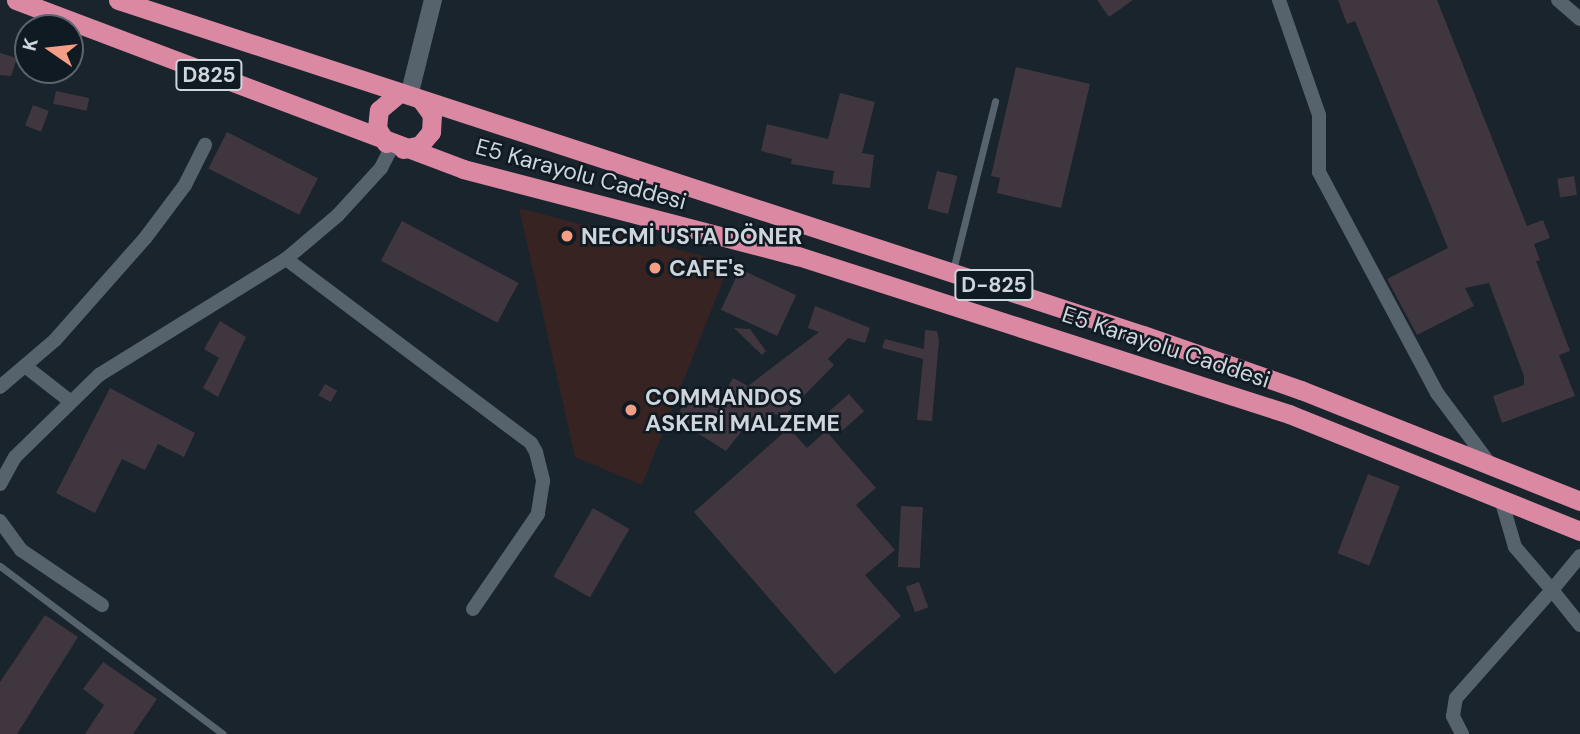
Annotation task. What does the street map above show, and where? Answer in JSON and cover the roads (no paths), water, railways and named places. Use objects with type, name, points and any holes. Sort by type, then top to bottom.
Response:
[{"type":"highway","name":"E5 Karayolu Caddesi","points":[[16,0],[394,146],[463,169],[798,256],[976,310],[1289,414],[1580,531]]},
{"type":"highway","name":"E5 Karayolu Caddesi","points":[[117,0],[953,271],[1301,390],[1580,501]]},
{"type":"highway","points":[[410,97],[432,115],[431,132],[420,145],[394,146],[377,119],[383,103],[410,97]]},
{"type":"street","points":[[410,97],[433,0]]},
{"type":"street","points":[[1279,0],[1319,115],[1319,172],[1437,393],[1490,464]]},
{"type":"street","points":[[1558,0],[1580,19]]},
{"type":"street","points":[[0,387],[55,340],[146,237],[186,185],[205,145]]},
{"type":"street","points":[[0,484],[15,457],[99,375],[286,259],[347,205],[382,168],[394,146]]},
{"type":"street","points":[[286,259],[531,443],[536,452],[543,481],[538,514],[473,608]]},
{"type":"street","points":[[24,366],[71,402]]},
{"type":"street","points":[[1501,499],[1515,547],[1580,625]]},
{"type":"street","points":[[0,521],[21,550],[102,605]]},
{"type":"street","points":[[1462,734],[1453,716],[1456,698],[1580,556]]},
{"type":"lane","points":[[953,271],[995,101]]},
{"type":"lane","points":[[0,566],[223,734]]},
{"type":"place","name":"NECMİ USTA DÖNER","points":[[567,236]]},
{"type":"place","name":"CAFE's","points":[[655,268]]},
{"type":"place","name":"COMMANDOS ASKERİ MALZEME","points":[[631,410]]}]
